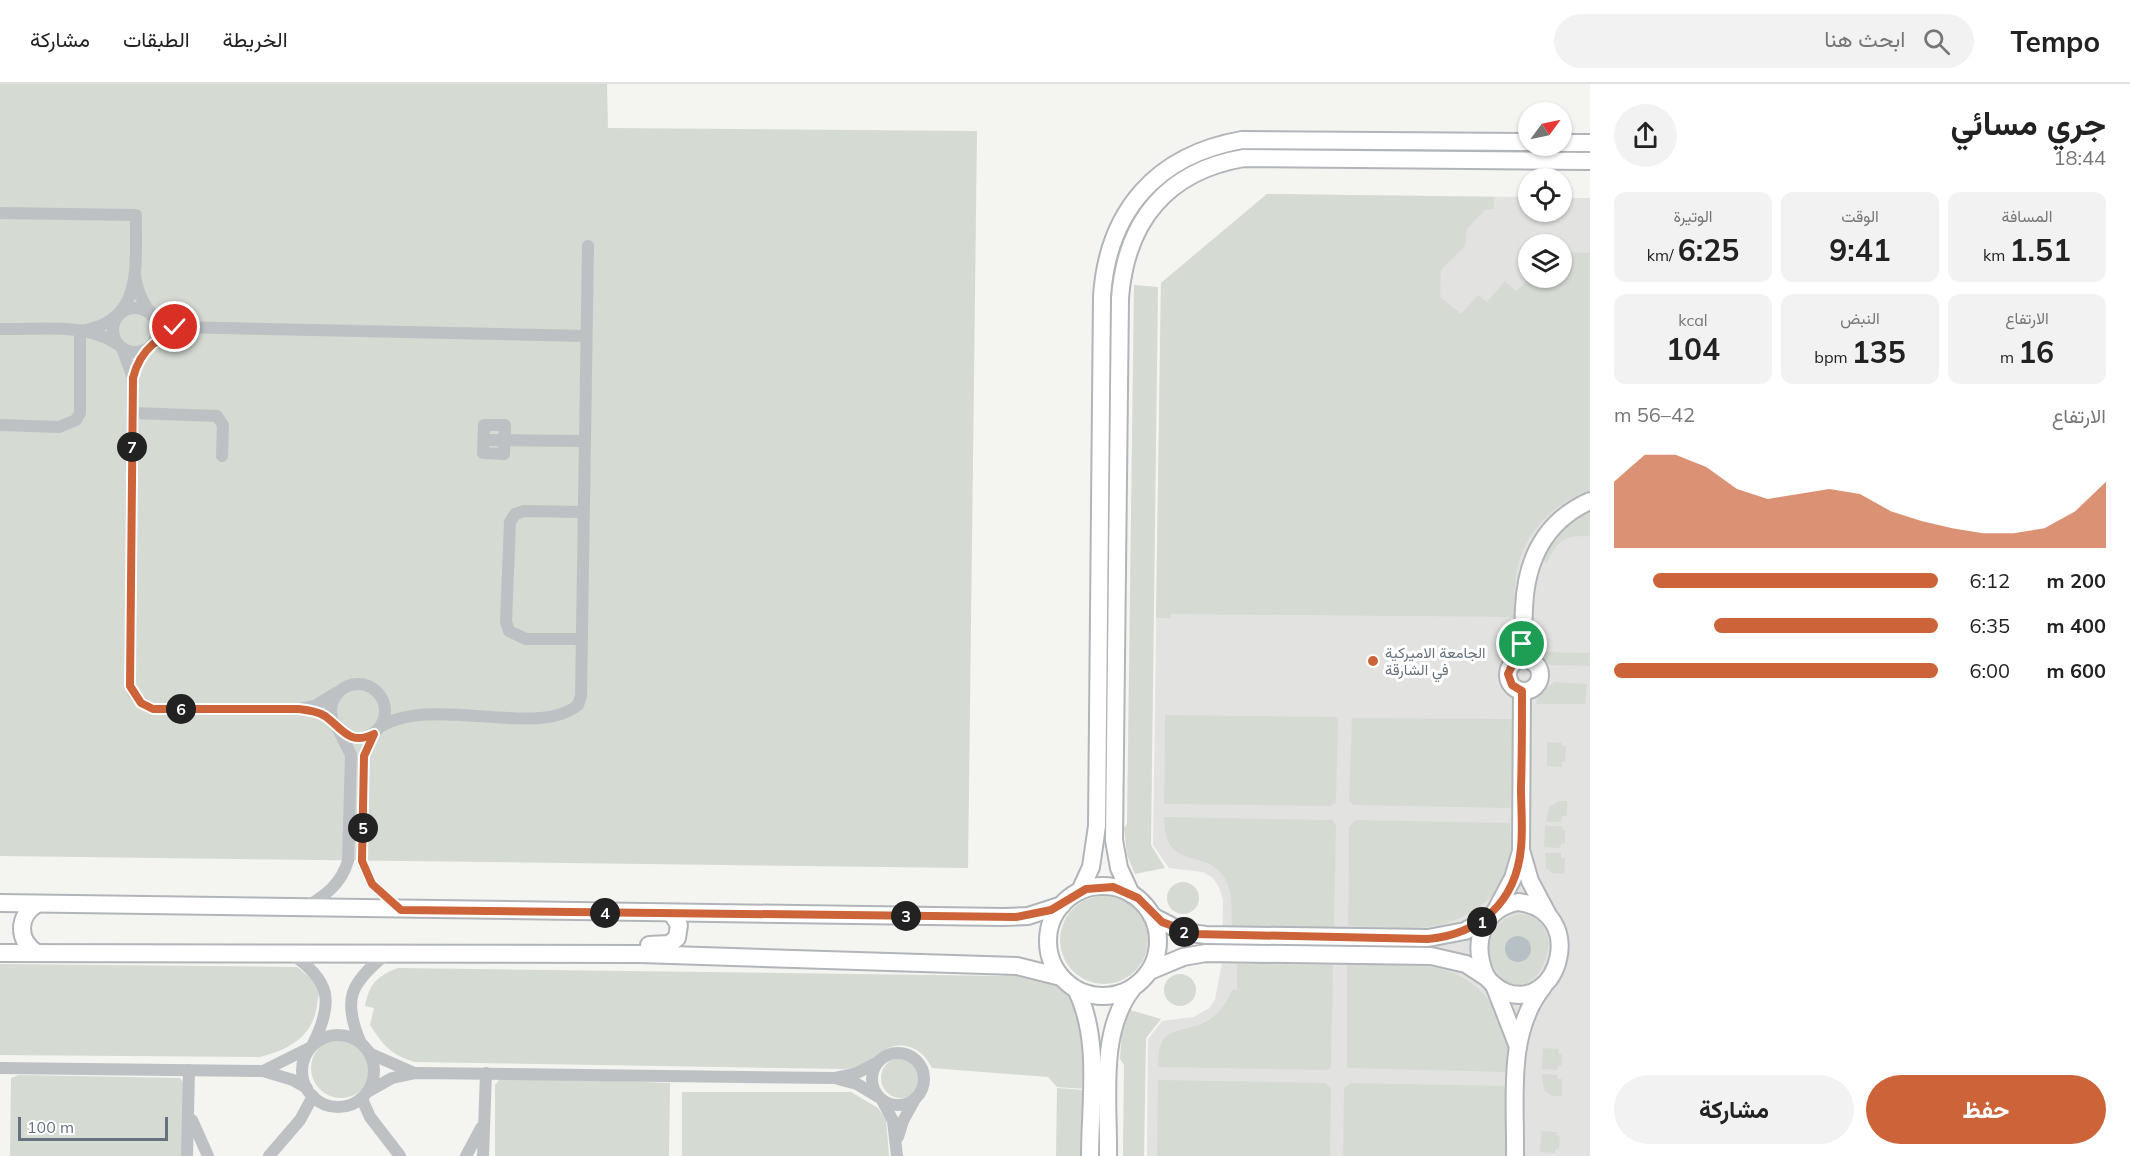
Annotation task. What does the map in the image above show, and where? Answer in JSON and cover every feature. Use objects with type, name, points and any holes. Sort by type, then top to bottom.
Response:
[{"type":"street","points":[[1080,891],[1093,860],[1097,826],[1102,297],[1108,251],[1128,209],[1159,175],[1177,162],[1198,151],[1242,140],[1518,142]]},
{"type":"street","points":[[1572,142],[1590,143]]},
{"type":"street","points":[[1131,894],[1119,868],[1114,840],[1120,298],[1127,253],[1142,222],[1163,195],[1181,181],[1222,162],[1244,158],[1590,161]]},
{"type":"street","points":[[0,213],[135,215],[135,276],[140,300],[157,325],[151,345],[136,367],[133,378],[130,686],[133,694],[141,703],[153,709],[315,711],[344,735],[359,739],[377,730],[393,718],[422,714],[545,717],[570,712],[578,705],[581,696],[588,246]]},
{"type":"street","points":[[133,378],[113,329],[118,315],[128,301],[135,276]]},
{"type":"street","points":[[0,329],[80,330],[107,324],[130,308],[145,310],[163,324],[190,328],[586,336]]},
{"type":"street","points":[[80,330],[109,338],[120,346],[135,352],[151,345],[165,334],[190,328]]},
{"type":"street","points":[[0,425],[59,426],[76,420],[80,412],[80,330]]},
{"type":"street","points":[[133,413],[217,416],[223,425],[222,456]]},
{"type":"street","points":[[484,440],[584,441]]},
{"type":"street","points":[[1524,662],[1525,588],[1537,548],[1564,516],[1590,501]]},
{"type":"street","points":[[582,639],[526,639],[510,631],[506,622],[510,522],[515,514],[524,511],[583,512]]},
{"type":"street","points":[[1524,662],[1538,669],[1538,682],[1531,689],[1522,691],[1514,688],[1508,678],[1509,669],[1524,662]]},
{"type":"street","points":[[298,709],[315,706],[354,684],[372,688],[393,708],[422,714]]},
{"type":"street","points":[[1517,1044],[1480,951],[1492,914],[1513,878],[1521,850],[1522,691]]},
{"type":"street","points":[[304,908],[330,892],[344,873],[348,861],[351,755],[336,727],[331,711],[338,692]]},
{"type":"street","points":[[379,694],[385,710],[364,756],[362,861],[372,884],[401,910]]},
{"type":"street","points":[[1515,1156],[1517,1044],[1530,1005],[1555,970],[1560,950],[1557,930],[1530,881],[1521,850]]},
{"type":"street","points":[[0,903],[1016,917],[1040,914],[1062,905],[1080,891],[1106,886],[1131,894],[1143,903],[1152,916],[1158,945],[1152,970]]},
{"type":"street","points":[[1152,916],[1183,932],[1206,935],[1428,939],[1465,931],[1492,914],[1518,902],[1529,904],[1549,916]]},
{"type":"street","points":[[37,904],[24,917],[21,928],[27,946],[37,953]]},
{"type":"street","points":[[1062,905],[1051,924],[1048,941],[1052,963],[1061,977],[1076,989],[1101,997],[1120,994],[1132,989]]},
{"type":"street","points":[[640,954],[647,946],[669,944],[677,938],[679,925],[672,914]]},
{"type":"street","points":[[1206,935],[1206,953]]},
{"type":"street","points":[[0,953],[640,954],[1017,966],[1061,977]]},
{"type":"street","points":[[269,1156],[300,1120],[310,1092],[302,1067],[325,1017],[325,991],[314,970],[289,953]]},
{"type":"street","points":[[1108,1156],[1111,1034],[1118,1010],[1132,989],[1152,970],[1183,957],[1206,953],[1431,956],[1466,964],[1502,990],[1520,994],[1538,990],[1545,984]]},
{"type":"street","points":[[385,955],[363,973],[352,994],[352,1017],[360,1041],[371,1054],[375,1066],[374,1079],[366,1095],[369,1117],[400,1156]]},
{"type":"street","points":[[1076,989],[1090,1032],[1090,1156]]},
{"type":"street","points":[[263,1071],[312,1046],[322,1038],[341,1034],[360,1041]]},
{"type":"street","points":[[0,1068],[263,1071],[293,1080],[328,1106],[337,1107],[354,1104],[392,1078],[416,1073],[834,1078],[857,1073],[893,1053],[901,1053],[916,1061],[924,1076],[920,1093],[903,1121],[896,1150]]},
{"type":"street","points":[[371,1054],[416,1073]]},
{"type":"street","points":[[878,1062],[872,1079],[893,1121],[896,1150]]},
{"type":"street","points":[[189,1070],[189,1154]]},
{"type":"street","points":[[483,1156],[486,1073]]},
{"type":"street","points":[[834,1078],[857,1084],[893,1105],[904,1104],[915,1099]]},
{"type":"street","points":[[189,1110],[208,1156]]},
{"type":"street","points":[[466,1156],[480,1133],[484,1118]]},
{"type":"shaded area","points":[[0,84],[607,84],[608,128],[977,131],[968,868],[0,856]]},
{"type":"shaded area","name":"الجامعة الاميركية في الشارقة","points":[[1267,194],[1518,197],[1518,222],[1572,222],[1572,198],[1590,198],[1590,1156],[1147,1156],[1148,1039],[1162,1021],[1194,1017],[1209,1008],[1215,1000],[1222,963],[1223,900],[1219,887],[1213,878],[1203,872],[1169,868],[1153,845],[1161,283]]},
{"type":"shaded area","points":[[1267,194],[1494,197],[1494,209],[1485,210],[1467,229],[1465,246],[1441,270],[1440,297],[1461,314],[1478,295],[1487,302],[1505,281],[1516,291],[1519,288],[1572,288],[1572,252],[1590,253],[1590,490],[1565,502],[1554,511],[1543,521],[1526,544],[1520,557],[1516,576],[1515,617],[1171,614],[1171,618],[1156,618],[1161,283]]},
{"type":"shaded area","points":[[1134,285],[1158,287],[1151,845],[1165,868],[1135,874],[1127,855],[1124,828],[1127,824]]},
{"type":"shaded area","points":[[1590,511],[1590,536],[1563,540],[1555,548],[1547,563],[1541,561],[1561,532]]},
{"type":"shaded area","points":[[1542,652],[1590,653],[1590,666],[1550,665],[1542,658]]},
{"type":"shaded area","points":[[1555,682],[1587,684],[1585,704],[1536,704],[1540,691]]},
{"type":"shaded area","points":[[1165,715],[1338,717],[1336,802],[1330,806],[1164,804]]},
{"type":"shaded area","points":[[1352,718],[1513,719],[1511,808],[1353,805],[1349,801]]},
{"type":"shaded area","points":[[1547,742],[1562,743],[1562,746],[1566,746],[1565,762],[1562,762],[1562,767],[1547,766]]},
{"type":"shaded area","points":[[1559,801],[1567,801],[1567,816],[1562,816],[1561,822],[1546,822],[1549,807]]},
{"type":"shaded area","points":[[1164,817],[1333,820],[1336,826],[1334,927],[1232,927],[1230,890],[1221,872],[1211,865],[1180,854],[1172,847],[1166,835]]},
{"type":"shaded area","points":[[1355,820],[1510,823],[1509,870],[1501,885],[1489,898],[1469,913],[1453,921],[1420,928],[1348,926],[1349,827]]},
{"type":"shaded area","points":[[1545,826],[1562,826],[1562,830],[1565,830],[1565,843],[1561,844],[1560,848],[1544,847]]},
{"type":"shaded area","points":[[1545,853],[1561,853],[1561,858],[1565,858],[1564,874],[1552,873],[1546,868]]},
{"type":"shaded area","points":[[1183,882],[1195,886],[1199,898],[1195,910],[1183,914],[1171,910],[1167,898],[1171,886]]},
{"type":"shaded area","points":[[1095,896],[1113,896],[1129,903],[1141,915],[1148,931],[1148,949],[1141,965],[1129,977],[1113,984],[1095,984],[1079,977],[1067,965],[1060,949],[1060,931],[1067,915],[1079,903]]},
{"type":"shaded area","points":[[1520,914],[1538,920],[1547,933],[1548,949],[1544,965],[1534,978],[1522,985],[1509,983],[1495,970],[1489,952],[1489,943],[1497,927],[1511,916]]},
{"type":"shaded area","points":[[1518,936],[1527,940],[1531,949],[1527,958],[1518,962],[1509,958],[1505,949],[1509,940]]},
{"type":"shaded area","points":[[0,964],[297,967],[313,981],[319,993],[315,1016],[305,1034],[289,1046],[260,1057],[0,1055]]},
{"type":"shaded area","points":[[1237,964],[1333,965],[1331,1067],[1328,1070],[1158,1067],[1160,1046],[1166,1037],[1174,1032],[1203,1023],[1214,1016],[1232,990],[1237,990]]},
{"type":"shaded area","points":[[1347,964],[1423,966],[1458,975],[1474,985],[1491,1003],[1502,1024],[1507,1040],[1507,1072],[1347,1068]]},
{"type":"shaded area","points":[[398,968],[1005,976],[1012,971],[1052,983],[1065,991],[1074,1002],[1083,1029],[1086,1089],[1057,1087],[1048,1077],[932,1068],[919,1052],[902,1046],[884,1050],[869,1066],[844,1069],[415,1062],[394,1053],[384,1044],[370,1025],[374,1008],[365,1006],[375,982]]},
{"type":"shaded area","points":[[1180,974],[1192,978],[1196,990],[1192,1002],[1180,1006],[1168,1002],[1164,990],[1168,978]]},
{"type":"shaded area","points":[[1130,1010],[1161,1019],[1146,1038],[1144,1156],[1123,1156],[1124,1065],[1120,1059],[1122,1030]]},
{"type":"shaded area","points":[[335,1038],[347,1038],[358,1043],[366,1051],[371,1068],[369,1080],[358,1093],[347,1098],[335,1098],[324,1093],[316,1085],[311,1074],[311,1062],[316,1051],[324,1043]]},
{"type":"shaded area","points":[[1543,1048],[1559,1049],[1558,1053],[1562,1053],[1561,1066],[1558,1066],[1557,1070],[1542,1069]]},
{"type":"shaded area","points":[[901,1058],[915,1064],[921,1078],[915,1092],[901,1098],[887,1092],[881,1078],[887,1064]]},
{"type":"shaded area","points":[[1542,1074],[1558,1075],[1557,1079],[1562,1079],[1562,1096],[1552,1096],[1544,1090]]},
{"type":"shaded area","points":[[19,1075],[180,1078],[185,1085],[186,1156],[10,1156],[11,1078]]},
{"type":"shaded area","points":[[502,1077],[670,1083],[669,1156],[495,1156],[495,1085]]},
{"type":"shaded area","points":[[1158,1080],[1326,1083],[1331,1089],[1330,1156],[1157,1156]]},
{"type":"shaded area","points":[[1351,1083],[1507,1086],[1506,1156],[1343,1156],[1344,1088]]},
{"type":"shaded area","points":[[1057,1088],[1083,1090],[1082,1156],[1056,1156]]},
{"type":"shaded area","points":[[682,1092],[851,1092],[878,1108],[886,1120],[889,1156],[682,1156]]},
{"type":"shaded area","points":[[1541,1131],[1557,1132],[1556,1135],[1560,1136],[1559,1149],[1556,1149],[1555,1153],[1540,1152]]},
{"type":"place","name":"الجامعة الاميركية في الشارقة","points":[[1373,661]]},
{"type":"route","points":[[175,327],[190,328],[165,334],[154,343],[141,357],[133,378],[130,686],[133,694],[141,703],[153,709],[315,711],[325,716],[344,735],[351,738],[359,739],[374,734],[366,746],[364,756],[362,861],[372,884],[401,910],[1016,917],[1040,914],[1062,905],[1080,891],[1106,886],[1119,888],[1131,894],[1143,903],[1152,916],[1172,928],[1194,934],[1428,939],[1453,935],[1477,925],[1496,910],[1517,867],[1521,850],[1522,691],[1514,688],[1509,682],[1508,674],[1509,669],[1516,662],[1522,644]]}]
